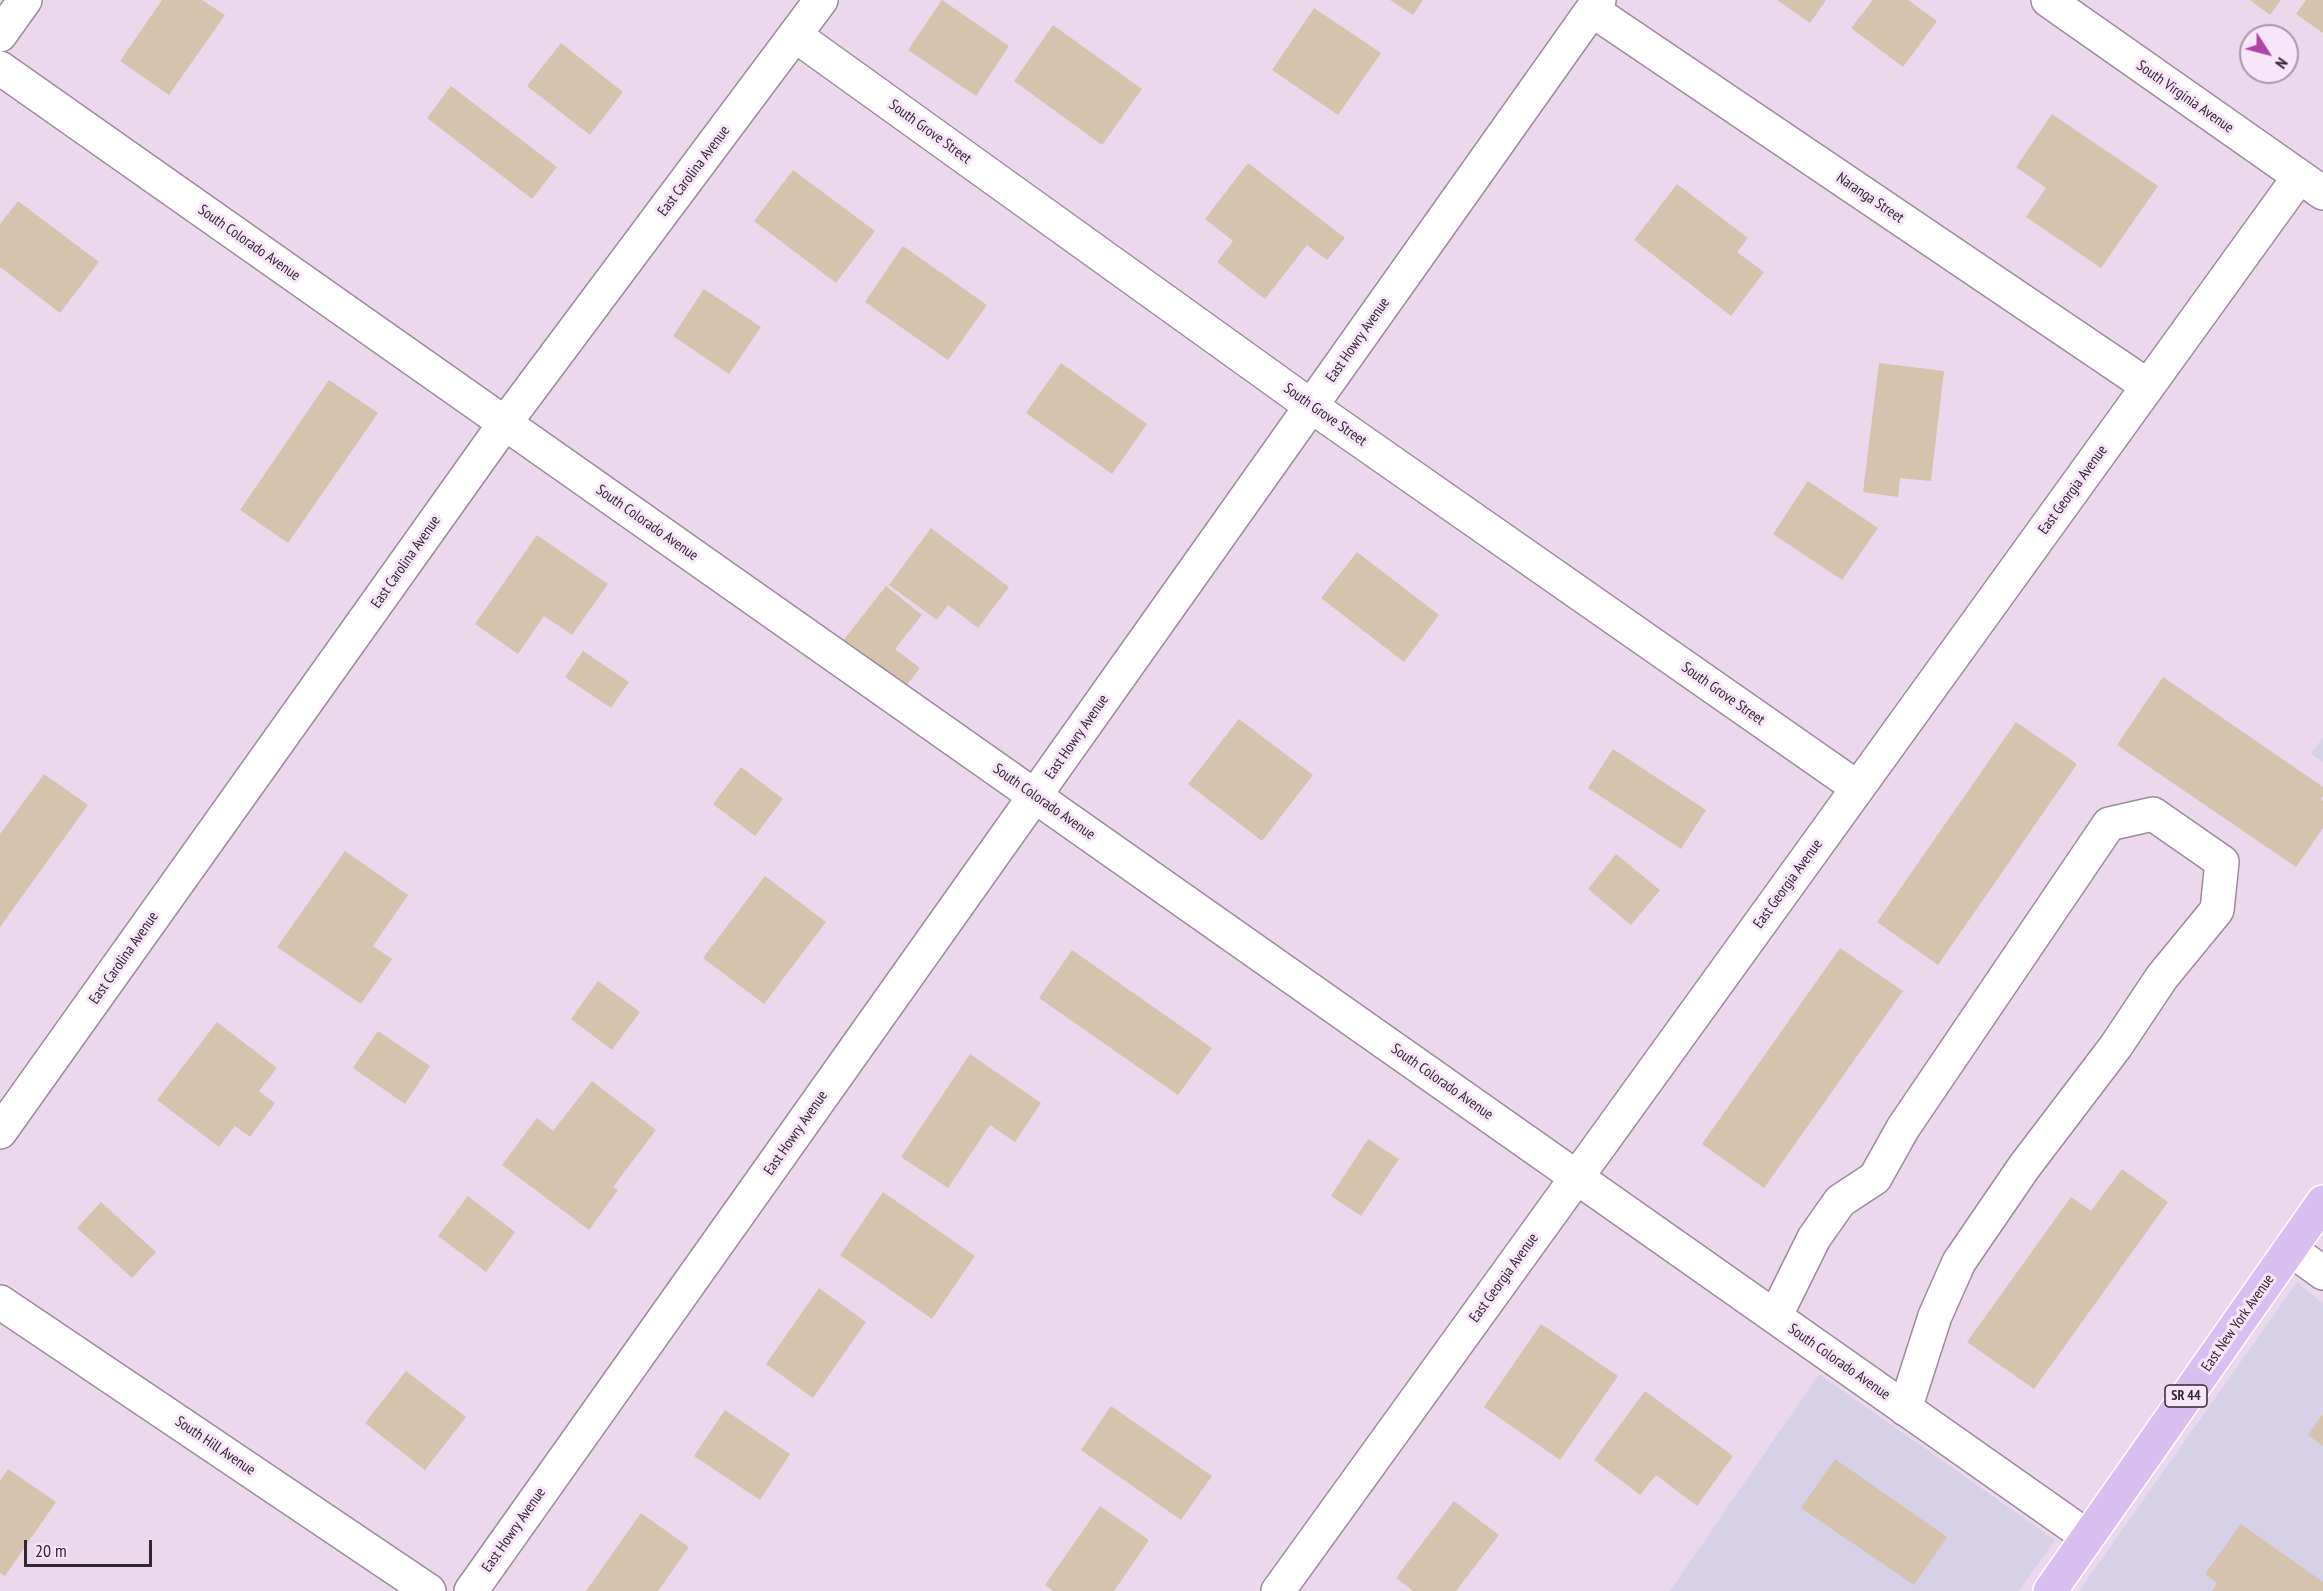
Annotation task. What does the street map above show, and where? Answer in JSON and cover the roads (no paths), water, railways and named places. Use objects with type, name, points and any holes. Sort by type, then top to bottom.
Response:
[{"type":"main road","name":"East New York Avenue","points":[[2050,1591],[2323,1202]]},
{"type":"street","points":[[0,35],[25,0]]},
{"type":"street","name":"East Carolina Avenue","points":[[0,1132],[505,423],[821,0]]},
{"type":"street","name":"South Virginia Avenue","points":[[2048,0],[2311,185]]},
{"type":"street","name":"Naranga Street","points":[[1596,5],[2148,386]]},
{"type":"street","name":"East Howry Avenue","points":[[471,1591],[1596,5]]},
{"type":"street","name":"South Grove Street","points":[[796,36],[1311,406],[1858,788]]},
{"type":"street","name":"South Colorado Avenue","points":[[0,68],[2088,1537]]},
{"type":"street","name":"East Georgia Avenue","points":[[1278,1591],[2148,386],[2311,185]]},
{"type":"street","points":[[1775,1317],[1814,1238],[1840,1201],[1875,1178],[1903,1128],[2109,824],[2154,814],[2222,862],[2217,910],[2162,977],[2116,1046],[2024,1167],[1959,1262],[1935,1316],[1905,1409]]},
{"type":"street","points":[[2289,1249],[2323,1273]]},
{"type":"street","name":"South Hill Avenue","points":[[0,1302],[429,1591]]}]
